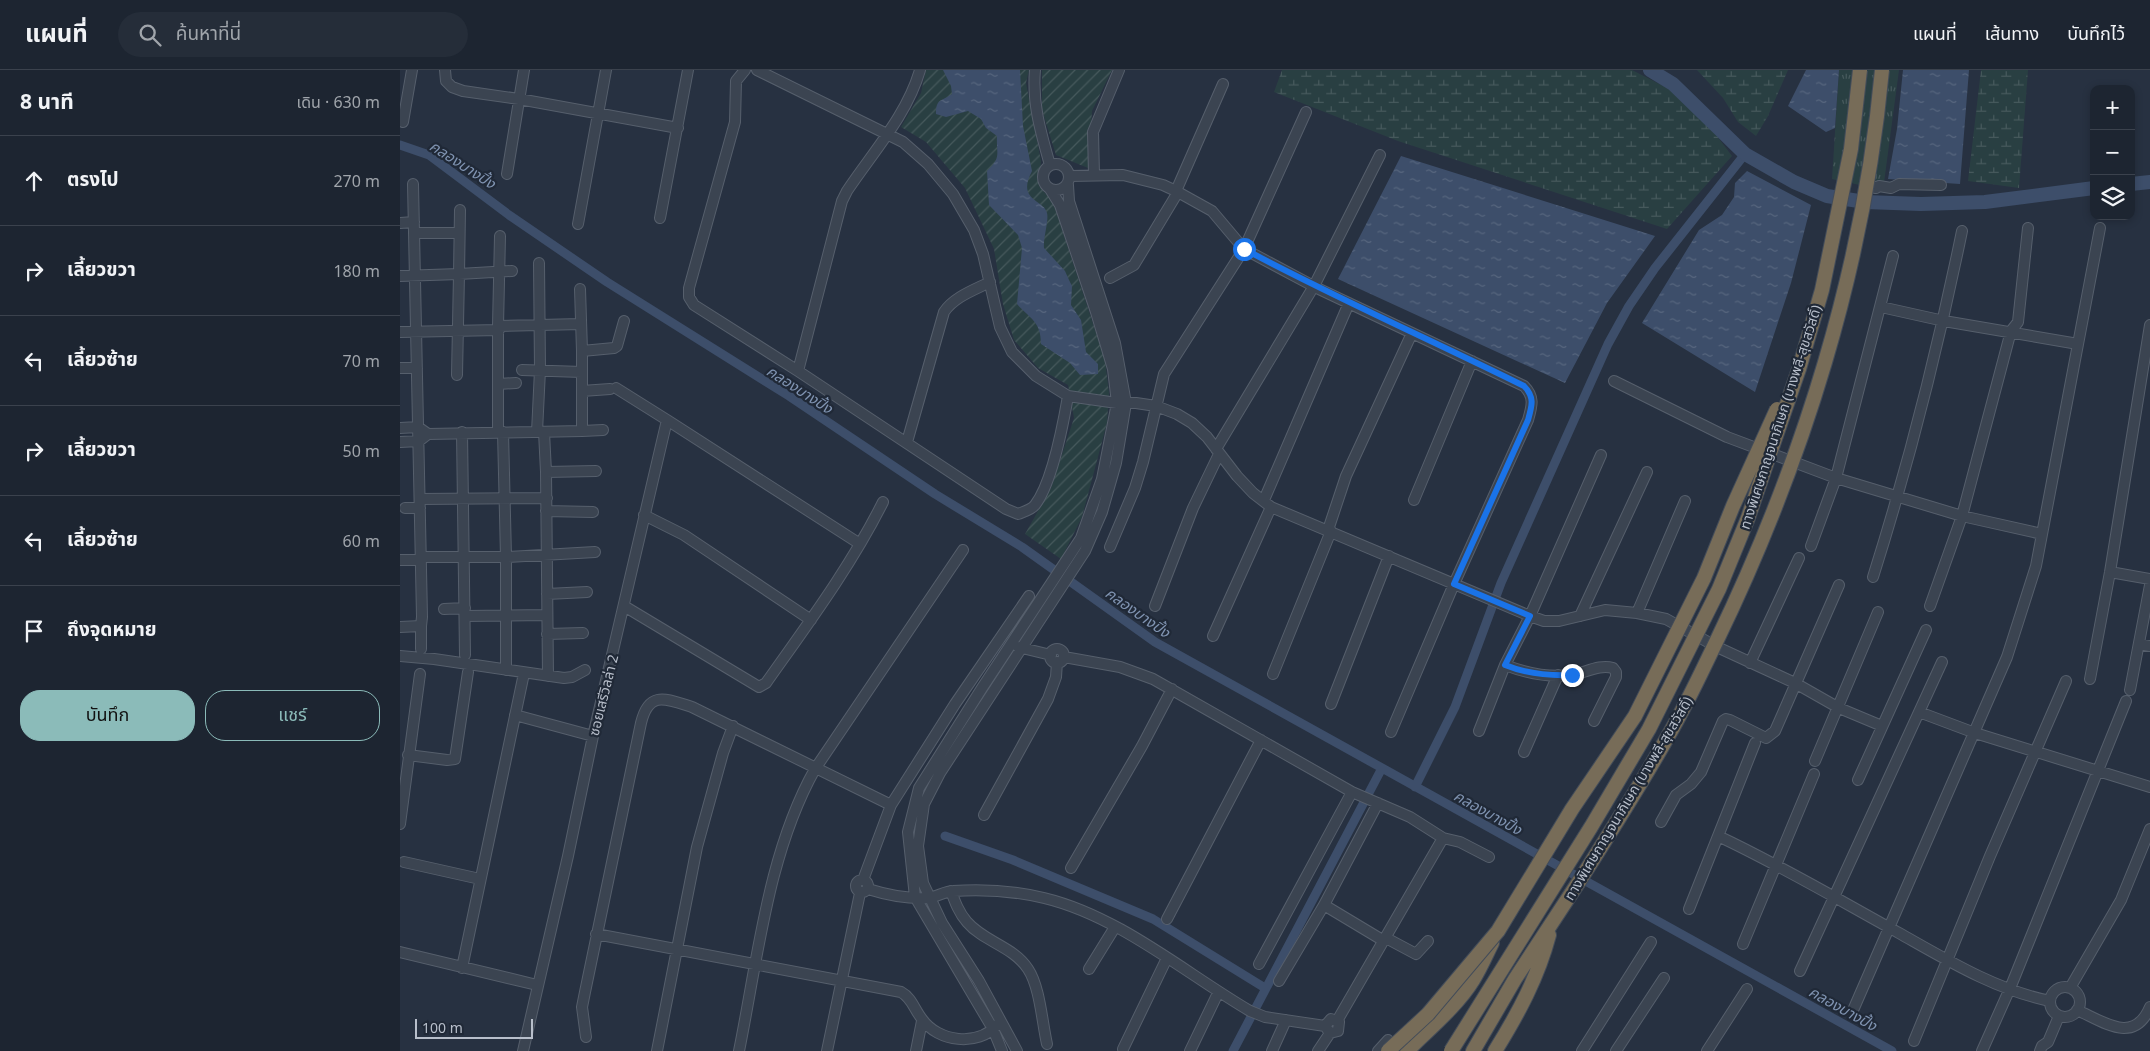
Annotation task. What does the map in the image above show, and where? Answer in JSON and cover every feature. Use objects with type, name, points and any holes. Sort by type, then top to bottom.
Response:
[{"type":"highway","name":"ทางพิเศษกาญจนาภิเษก (บางพลี-สุขสวัสดิ์)","points":[[1451,1051],[1591,827],[1649,729],[1719,589],[1751,509],[1799,369],[1822,290],[1851,148],[1860,70]]},
{"type":"highway","name":"ทางพิเศษกาญจนาภิเษก (บางพลี-สุขสวัสดิ์)","points":[[1473,1051],[1515,978],[1550,927],[1668,737],[1736,600],[1763,536],[1790,467],[1821,375],[1843,296],[1872,155],[1882,70]]},
{"type":"highway","points":[[1406,1051],[1437,1022],[1472,981],[1498,931],[1572,809],[1635,716],[1704,578],[1759,448],[1787,388],[1799,369]]},
{"type":"highway","points":[[1495,1051],[1532,985],[1543,959],[1550,927]]},
{"type":"highway","points":[[1388,1051],[1428,1014],[1498,931]]},
{"type":"street","points":[[403,122],[412,70]]},
{"type":"street","points":[[445,70],[446,81],[452,87],[463,91],[519,99],[678,128]]},
{"type":"street","points":[[507,174],[524,70]]},
{"type":"street","points":[[578,224],[606,70]]},
{"type":"street","points":[[660,218],[688,70]]},
{"type":"street","points":[[745,70],[736,81],[736,122],[689,288],[689,297],[694,305],[907,442],[1006,510],[1018,514],[1034,506],[1044,487],[1055,456],[1068,396]]},
{"type":"street","points":[[757,70],[779,75],[887,133],[915,152],[953,194],[979,239],[1000,327],[1012,352],[1036,376],[1068,396],[1156,406],[1178,414],[1192,423],[1207,437],[1217,452],[1253,493],[1268,504],[1530,616],[1544,620],[1559,621],[1605,610],[1637,612],[1666,618],[1717,647],[1795,683],[1839,708],[1882,726]]},
{"type":"street","points":[[798,371],[842,201],[847,190],[914,92],[920,70]]},
{"type":"street","points":[[1035,70],[1033,95],[1038,123],[1050,166]]},
{"type":"street","points":[[1094,175],[1093,132],[1119,70]]},
{"type":"street","points":[[1110,278],[1134,265],[1177,191],[1223,84]]},
{"type":"street","points":[[1110,547],[1144,462],[1164,374],[1244,249],[1306,112]]},
{"type":"street","points":[[1155,606],[1217,452],[1314,286],[1380,155]]},
{"type":"street","points":[[1017,1051],[979,981],[942,923],[929,898],[923,883],[918,846],[924,804],[940,773],[1077,564],[1102,512],[1116,463],[1122,403],[1115,343],[1069,201],[1069,180],[1062,166],[1050,166]]},
{"type":"street","points":[[1002,1051],[993,1029],[915,897],[908,832],[919,788],[1081,538],[1102,479],[1122,403],[1099,320],[1060,205],[1045,184],[1043,176],[1050,166]]},
{"type":"street","points":[[1050,189],[1060,190],[1069,180],[1094,175],[1123,175],[1163,185],[1212,211],[1244,249],[1314,286],[1524,386],[1530,392],[1533,399],[1528,420],[1454,584],[1391,732]]},
{"type":"street","points":[[413,184],[419,441],[421,649]]},
{"type":"street","points":[[1866,186],[1891,188],[1899,184],[1941,185]]},
{"type":"street","points":[[458,375],[460,210]]},
{"type":"street","points":[[400,223],[414,228],[459,232]]},
{"type":"street","points":[[1930,606],[1962,516],[2011,331],[2018,322],[2028,228]]},
{"type":"street","points":[[1854,1008],[2007,657],[2036,566],[2100,228]]},
{"type":"street","points":[[1873,577],[1898,498],[1944,321],[1962,231]]},
{"type":"street","points":[[500,236],[498,272],[498,384],[506,498],[506,670]]},
{"type":"street","points":[[1811,546],[1836,478],[1892,256]]},
{"type":"street","points":[[539,263],[541,432],[546,472],[548,676]]},
{"type":"street","points":[[400,276],[512,271]]},
{"type":"street","points":[[907,442],[944,312],[949,305],[959,298],[990,282]]},
{"type":"street","points":[[580,289],[582,431]]},
{"type":"street","points":[[1213,636],[1349,303]]},
{"type":"street","points":[[1880,307],[1944,321],[2078,344]]},
{"type":"street","points":[[582,351],[614,348],[617,346],[624,321]]},
{"type":"street","points":[[400,332],[581,324]]},
{"type":"street","points":[[2090,679],[2148,354],[2150,325]]},
{"type":"street","points":[[1272,674],[1329,531],[1346,476],[1412,332]]},
{"type":"street","points":[[1414,500],[1472,361]]},
{"type":"street","points":[[400,368],[417,368]]},
{"type":"street","points":[[522,370],[582,372]]},
{"type":"street","points":[[1614,381],[1727,437],[1836,478],[1962,516],[2042,534]]},
{"type":"street","points":[[498,384],[516,383]]},
{"type":"street","points":[[582,391],[613,388],[667,420],[860,544]]},
{"type":"street","name":"ซอยเสรีวิลล่า 2","points":[[522,1051],[667,420]]},
{"type":"street","points":[[400,428],[418,427],[428,434]]},
{"type":"street","points":[[400,442],[419,441],[428,434],[603,430]]},
{"type":"street","points":[[462,432],[465,655]]},
{"type":"street","points":[[1479,731],[1505,665],[1530,616],[1600,455]]},
{"type":"street","points":[[546,472],[596,471]]},
{"type":"street","points":[[1580,616],[1647,472]]},
{"type":"street","points":[[405,508],[463,498],[546,498]]},
{"type":"street","points":[[624,606],[759,687],[766,683],[811,620],[860,544],[882,502]]},
{"type":"street","points":[[1637,612],[1685,502]]},
{"type":"street","points":[[546,511],[593,512]]},
{"type":"street","points":[[644,515],[684,536],[811,620]]},
{"type":"street","points":[[739,1051],[776,864],[794,810],[815,769],[963,550]]},
{"type":"street","points":[[400,560],[595,552]]},
{"type":"street","points":[[1331,704],[1389,556]]},
{"type":"street","points":[[1750,663],[1799,558]]},
{"type":"street","points":[[2110,572],[2150,579]]},
{"type":"street","points":[[1661,822],[1676,795],[1696,780],[1701,772],[1723,720],[1730,720],[1766,738],[1770,737],[1775,731],[1840,585]]},
{"type":"street","points":[[2130,690],[2150,585]]},
{"type":"street","points":[[547,594],[587,592]]},
{"type":"street","points":[[828,1051],[864,887],[891,805],[955,704],[1029,596]]},
{"type":"street","points":[[444,610],[506,616],[547,615]]},
{"type":"street","points":[[1815,761],[1878,612]]},
{"type":"street","points":[[400,627],[421,626]]},
{"type":"street","points":[[1858,780],[1926,630]]},
{"type":"street","points":[[547,634],[583,633]]},
{"type":"street","points":[[1011,644],[1057,658],[1120,667],[1153,679],[1355,793],[1410,817],[1443,838],[1460,842],[1489,857]]},
{"type":"street","points":[[2139,644],[2150,646]]},
{"type":"street","points":[[400,656],[569,678],[585,670]]},
{"type":"street","points":[[984,815],[1048,699],[1056,677],[1057,658]]},
{"type":"street","points":[[1800,971],[1942,662]]},
{"type":"street","points":[[1505,665],[1531,673],[1558,676],[1572,675],[1606,666],[1613,668],[1616,672],[1616,677],[1594,720]]},
{"type":"street","points":[[408,755],[447,760],[455,759],[468,672]]},
{"type":"street","points":[[400,824],[420,674]]},
{"type":"street","points":[[1524,752],[1558,676]]},
{"type":"street","points":[[462,968],[523,678]]},
{"type":"street","points":[[1914,1040],[1990,856],[2066,681]]},
{"type":"street","points":[[1071,868],[1142,746],[1172,689]]},
{"type":"street","points":[[586,1038],[582,1007],[596,934],[641,723],[648,704],[653,700],[692,707],[891,805]]},
{"type":"street","points":[[1982,1051],[2010,989],[2126,701]]},
{"type":"street","points":[[1919,712],[1975,733],[2098,770],[2150,788]]},
{"type":"street","points":[[515,715],[593,736]]},
{"type":"street","points":[[657,1051],[697,847],[723,753],[733,726]]},
{"type":"street","points":[[1168,919],[1261,740]]},
{"type":"street","points":[[1689,908],[1755,743]]},
{"type":"street","points":[[1743,944],[1814,774]]},
{"type":"street","points":[[1258,964],[1355,793]]},
{"type":"street","points":[[1278,981],[1324,905],[1376,803]]},
{"type":"street","points":[[2070,988],[2121,900],[2150,829]]},
{"type":"street","points":[[1718,836],[1776,863],[1948,961],[2010,989],[2050,1001]]},
{"type":"street","points":[[1318,1051],[1331,1019],[1337,1021],[1443,838]]},
{"type":"street","points":[[404,862],[480,879]]},
{"type":"street","points":[[864,887],[892,896],[929,898],[951,891],[995,891],[1044,898],[1078,909],[1115,927],[1167,958],[1218,993],[1245,1008],[1265,1017],[1328,1029]]},
{"type":"street","points":[[951,891],[958,908],[967,922],[977,932],[1010,951],[1028,969],[1034,982],[1047,1044]]},
{"type":"street","points":[[1324,905],[1416,954],[1428,941]]},
{"type":"street","points":[[1089,969],[1115,927]]},
{"type":"street","points":[[596,934],[901,992],[910,1000],[922,1021],[944,1036],[957,1040],[968,1039],[993,1029],[1001,1020]]},
{"type":"street","points":[[1582,1051],[1651,942]]},
{"type":"street","points":[[400,952],[537,985]]},
{"type":"street","points":[[1123,1049],[1167,958]]},
{"type":"street","points":[[1616,1051],[1664,978]]},
{"type":"street","points":[[2070,988],[2079,997],[2077,1010],[2069,1016],[2059,1016],[2052,1010],[2050,1001],[2057,990],[2070,988]]},
{"type":"street","points":[[1707,1051],[1746,989]]},
{"type":"street","points":[[1190,1051],[1218,993]]},
{"type":"street","points":[[2077,1010],[2116,1028],[2126,1029],[2142,1020],[2150,1007]]},
{"type":"street","points":[[2040,1051],[2042,1046],[2049,1047],[2059,1016]]},
{"type":"street","points":[[1272,1051],[1286,1020]]},
{"type":"street","points":[[916,1051],[922,1021]]},
{"type":"street","points":[[1378,1051],[1388,1040],[1401,1051]]},
{"type":"green space","points":[[926,70],[1029,70],[1026,83],[1041,161],[1039,186],[1053,202],[1105,360],[1109,393],[1107,423],[1082,517],[1061,559],[1025,534],[1051,488],[1074,418],[1068,385],[1038,368],[1014,340],[1003,304],[994,249],[965,188],[926,142],[901,127],[921,93]]},
{"type":"green space","points":[[1042,70],[1112,70],[1092,111],[1088,168],[1056,155],[1042,110]]},
{"type":"green space","points":[[1282,70],[1632,70],[1689,99],[1732,156],[1667,229],[1398,141],[1274,92]]},
{"type":"green space","points":[[1697,70],[1788,70],[1768,116],[1756,136],[1738,122],[1723,98]]},
{"type":"green space","points":[[1839,70],[1899,70],[1883,190],[1832,179]]},
{"type":"green space","points":[[1981,70],[2028,70],[2019,188],[1968,181]]},
{"type":"water","points":[[943,70],[1020,70],[1023,126],[1032,171],[1027,188],[1032,198],[1045,208],[1047,213],[1044,248],[1065,271],[1072,286],[1071,305],[1081,320],[1086,352],[1098,364],[1098,374],[1080,375],[1070,363],[1041,344],[1041,336],[1037,325],[1017,304],[1022,248],[1018,235],[989,205],[987,171],[996,159],[997,136],[986,128],[981,119],[968,111],[946,117],[936,114],[938,103],[952,94],[951,86]]},
{"type":"water","points":[[1806,70],[1839,70],[1835,128],[1826,132],[1788,106]]},
{"type":"water","points":[[1903,70],[1969,70],[1960,184],[1888,179],[1897,129]]},
{"type":"water","points":[[1401,156],[1655,236],[1607,303],[1565,383],[1338,279]]},
{"type":"water","points":[[1747,171],[1811,205],[1791,283],[1755,392],[1642,323],[1699,230],[1722,215],[1734,197],[1735,183]]},
{"type":"waterway","points":[[1650,70],[1673,84],[1745,154],[1794,182],[1827,196],[1865,202],[1921,204],[1985,202],[2090,189]]},
{"type":"waterway","name":"คลองบางปิ้ง","points":[[400,145],[429,155],[509,215],[607,282],[789,396],[935,494],[1022,547],[1155,642],[1892,1051]]},
{"type":"waterway","points":[[1415,787],[1455,707],[1501,583],[1608,344],[1629,306],[1655,268],[1745,154]]},
{"type":"waterway","points":[[2135,184],[2150,182]]},
{"type":"waterway","points":[[1233,1051],[1382,768]]},
{"type":"waterway","points":[[945,836],[1013,860],[1153,919],[1265,988]]},
{"type":"route","points":[[1244,249],[1319,289],[1524,386],[1530,392],[1533,399],[1528,420],[1454,584],[1530,616],[1505,665],[1517,670],[1551,676],[1572,675]]}]
